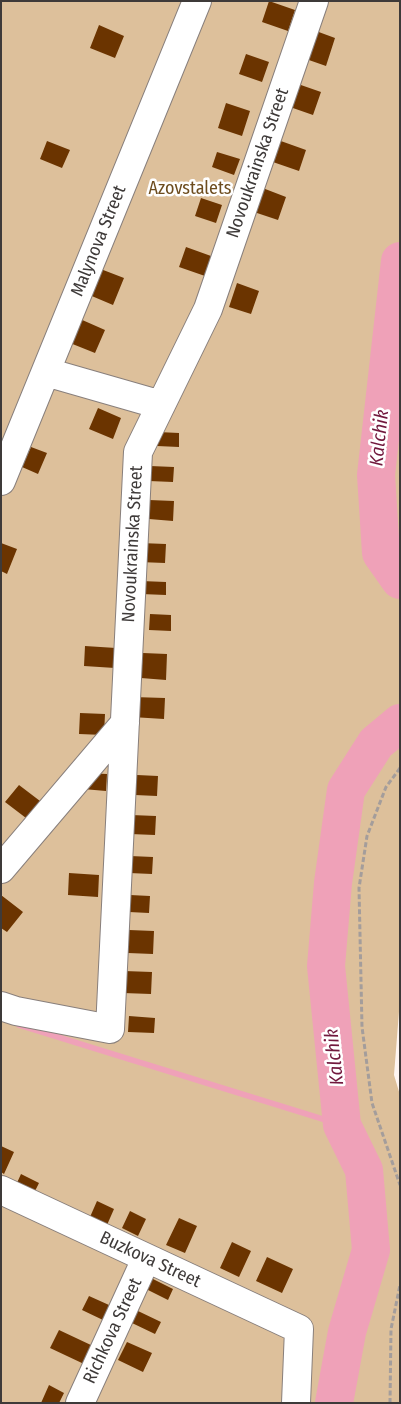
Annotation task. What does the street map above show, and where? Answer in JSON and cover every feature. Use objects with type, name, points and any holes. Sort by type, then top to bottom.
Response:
[{"type":"lane","name":"Malynova Street","points":[[1,481],[197,1]]},
{"type":"lane","name":"Novoukrainska Street","points":[[1,1006],[16,1011],[110,1029],[138,452],[208,309],[314,1]]},
{"type":"lane","points":[[46,372],[161,405]]},
{"type":"lane","points":[[1,869],[125,723]]},
{"type":"lane","name":"Buzkova Street","points":[[1,1190],[299,1329],[296,1403]]},
{"type":"lane","name":"Richkova Street","points":[[80,1403],[146,1259]]},
{"type":"path","points":[[400,768],[386,787],[367,836],[359,888],[362,1027],[372,1103],[400,1185]]},
{"type":"path","points":[[390,1403],[391,1329],[400,1284]]},
{"type":"green space","name":"Azovstalets","points":[[1,1],[400,1],[400,999],[394,1075],[400,1095],[400,1403],[1,1403]]},
{"type":"building","points":[[269,1],[295,10],[288,31],[262,22]]},
{"type":"building","points":[[99,25],[124,36],[115,58],[90,48]]},
{"type":"building","points":[[316,31],[335,38],[326,66],[306,59]]},
{"type":"building","points":[[246,54],[269,62],[262,82],[239,74]]},
{"type":"building","points":[[298,84],[321,92],[313,115],[290,107]]},
{"type":"building","points":[[226,103],[250,111],[242,136],[218,128]]},
{"type":"building","points":[[278,140],[306,150],[299,171],[270,161]]},
{"type":"building","points":[[47,141],[70,150],[62,168],[40,159]]},
{"type":"building","points":[[217,152],[240,159],[234,175],[212,167]]},
{"type":"building","points":[[260,187],[286,197],[278,220],[251,211]]},
{"type":"building","points":[[201,198],[222,205],[216,223],[195,216]]},
{"type":"building","points":[[186,247],[211,256],[205,276],[179,267]]},
{"type":"building","points":[[98,268],[124,278],[113,305],[87,294]]},
{"type":"building","points":[[237,283],[259,291],[251,314],[229,307]]},
{"type":"building","points":[[80,319],[105,330],[95,353],[70,343]]},
{"type":"building","points":[[98,408],[121,418],[113,439],[89,429]]},
{"type":"building","points":[[158,432],[179,433],[179,447],[157,446]]},
{"type":"building","points":[[31,447],[47,453],[38,474],[22,467]]},
{"type":"building","points":[[150,466],[174,467],[173,482],[149,481]]},
{"type":"building","points":[[149,500],[174,501],[173,521],[149,519]]},
{"type":"building","points":[[1,543],[17,549],[7,574],[1,571]]},
{"type":"building","points":[[140,543],[166,544],[165,563],[139,562]]},
{"type":"building","points":[[141,581],[166,582],[166,595],[141,594]]},
{"type":"building","points":[[150,614],[171,615],[171,631],[149,630]]},
{"type":"building","points":[[85,646],[116,648],[115,668],[84,666]]},
{"type":"building","points":[[143,653],[167,654],[166,680],[141,678]]},
{"type":"building","points":[[133,697],[165,698],[164,719],[132,717]]},
{"type":"building","points":[[80,713],[105,714],[104,735],[79,734]]},
{"type":"building","points":[[84,773],[107,774],[106,791],[83,789]]},
{"type":"building","points":[[137,775],[158,776],[157,796],[135,795]]},
{"type":"building","points":[[19,785],[40,801],[26,818],[5,802]]},
{"type":"building","points":[[131,815],[156,816],[155,835],[130,834]]},
{"type":"building","points":[[130,856],[153,857],[152,874],[129,873]]},
{"type":"building","points":[[69,873],[99,875],[98,897],[68,895]]},
{"type":"building","points":[[1,895],[23,912],[7,932],[1,928]]},
{"type":"building","points":[[130,895],[150,896],[149,913],[129,912]]},
{"type":"building","points":[[129,930],[154,931],[153,954],[128,953]]},
{"type":"building","points":[[124,971],[152,972],[151,994],[123,993]]},
{"type":"building","points":[[129,1016],[155,1018],[154,1033],[128,1032]]},
{"type":"building","points":[[1,1146],[14,1152],[4,1174],[1,1172]]},
{"type":"building","points":[[21,1174],[39,1183],[34,1193],[16,1185]]},
{"type":"building","points":[[97,1201],[114,1209],[107,1225],[90,1217]]},
{"type":"building","points":[[130,1211],[146,1219],[138,1236],[122,1228]]},
{"type":"building","points":[[179,1218],[197,1226],[185,1253],[166,1245]]},
{"type":"building","points":[[232,1242],[251,1251],[239,1277],[220,1268]]},
{"type":"building","points":[[267,1257],[293,1269],[282,1293],[256,1281]]},
{"type":"building","points":[[151,1278],[173,1289],[168,1300],[146,1289]]},
{"type":"building","points":[[89,1296],[109,1305],[103,1320],[82,1310]]},
{"type":"building","points":[[138,1311],[161,1322],[155,1334],[132,1323]]},
{"type":"building","points":[[59,1330],[93,1346],[84,1364],[50,1348]]},
{"type":"building","points":[[127,1342],[152,1353],[143,1372],[118,1360]]},
{"type":"building","points":[[49,1385],[64,1393],[59,1403],[41,1403]]},
{"type":"waterway","name":"Kalchik","points":[[400,261],[376,475],[381,553],[400,580]]},
{"type":"waterway","name":"Kalchik","points":[[334,1403],[347,1332],[371,1250],[364,1170],[342,1125],[326,966],[333,883],[346,790],[376,743],[400,723]]},
{"type":"waterway","points":[[19,1025],[342,1125]]}]
